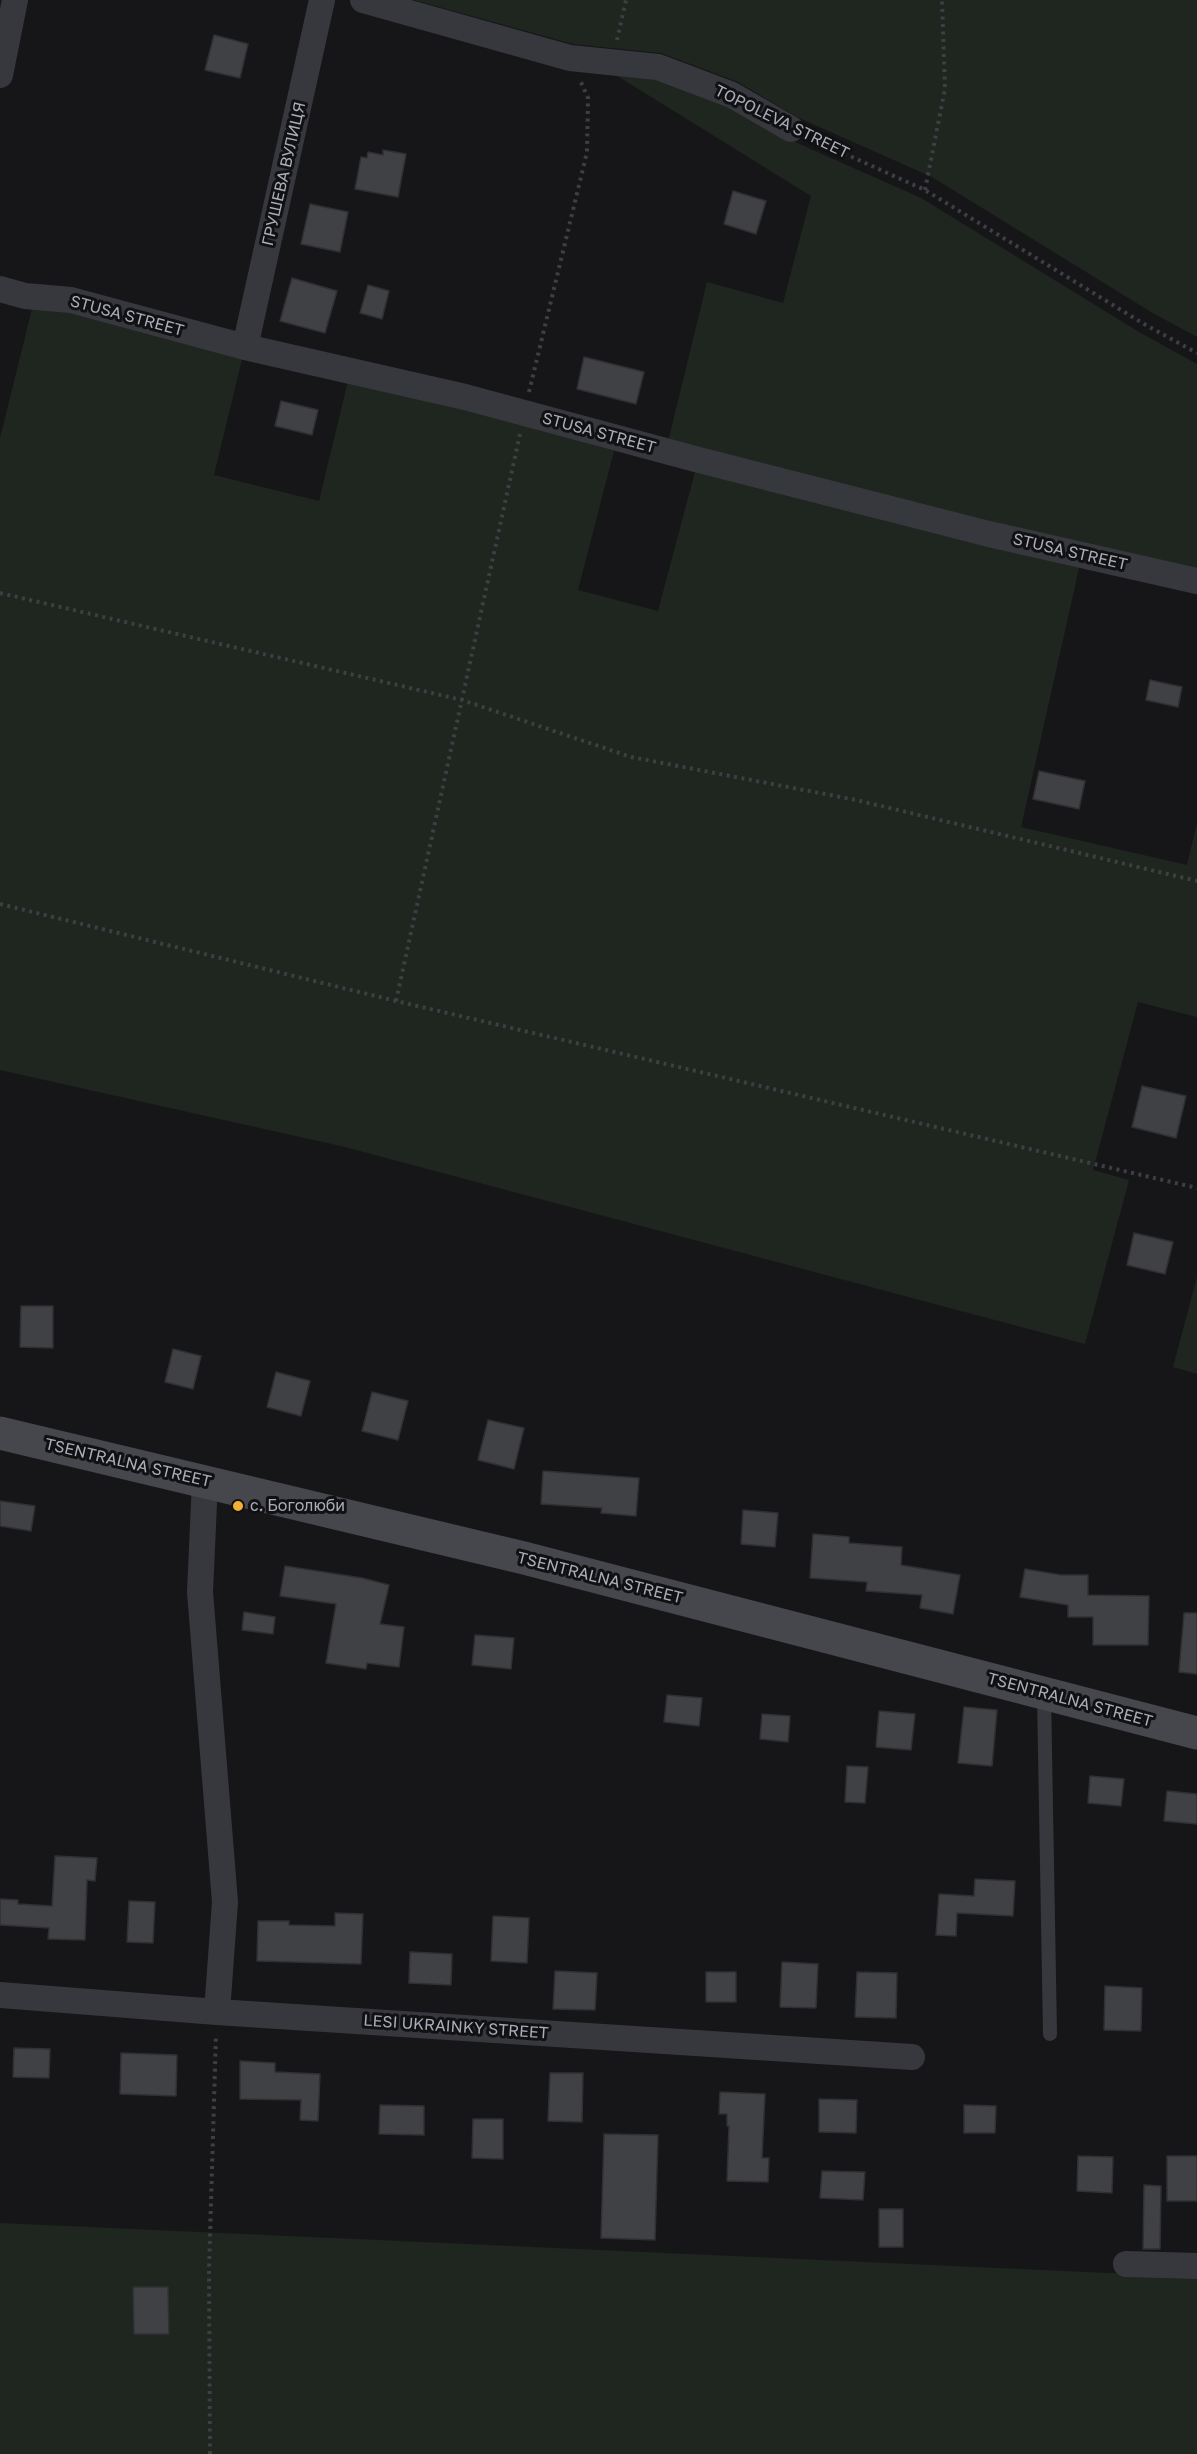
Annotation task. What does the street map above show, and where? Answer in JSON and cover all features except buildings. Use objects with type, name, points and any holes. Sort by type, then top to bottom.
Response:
[{"type":"street","points":[[0,75],[15,0]]},
{"type":"street","name":"ГРУШЕВА ВУЛИЦЯ","points":[[245,347],[322,0]]},
{"type":"street","name":"TOPOLEVA STREET","points":[[363,0],[570,58],[658,67],[732,95],[790,129]]},
{"type":"street","name":"STUSA STREET","points":[[0,289],[25,296],[71,300],[245,347],[524,413],[989,534],[1197,581]]},
{"type":"street","name":"TSENTRALNA STREET","points":[[0,1433],[524,1558],[1197,1733]]},
{"type":"street","points":[[205,1481],[200,1592],[225,1902],[217,2012]]},
{"type":"street","name":"LESI UKRAINKY STREET","points":[[0,1995],[217,2012],[912,2057]]},
{"type":"street","points":[[1126,2264],[1197,2266]]},
{"type":"lane","points":[[1044,1694],[1050,2034]]},
{"type":"path","points":[[612,62],[626,0]]},
{"type":"path","points":[[925,190],[945,89],[942,0]]},
{"type":"path","points":[[396,1001],[524,413],[587,152],[588,98],[570,58]]},
{"type":"path","name":"TOPOLEVA STREET","points":[[790,129],[925,190],[1144,324],[1197,353]]},
{"type":"path","points":[[0,593],[462,700],[631,757],[856,800],[1197,881]]},
{"type":"path","points":[[0,904],[396,1001],[1197,1188]]},
{"type":"path","points":[[210,2454],[209,2270],[217,2012]]},
{"type":"shaded area","points":[[414,0],[1197,0],[1197,337],[1151,312],[932,177],[797,117],[738,82],[661,53],[573,44]]},
{"type":"shaded area","points":[[611,72],[656,77],[728,104],[786,138],[921,198],[1139,332],[1197,364],[1197,571],[992,525],[668,442],[707,282],[783,303],[811,196]]},
{"type":"shaded area","points":[[33,305],[70,308],[243,355],[214,475],[319,501],[348,381],[522,421],[614,451],[578,590],[658,611],[695,472],[1080,564],[1021,827],[1187,865],[1197,823],[1197,1017],[1138,1002],[1093,1170],[1129,1180],[1085,1344],[345,1147],[0,1070],[0,438]]},
{"type":"shaded area","points":[[1197,1277],[1197,1374],[1173,1367]]},
{"type":"shaded area","points":[[0,2223],[1197,2277],[1197,2454],[0,2454]]},
{"type":"place","name":"с. Боголюби","points":[[238,1506]]}]
